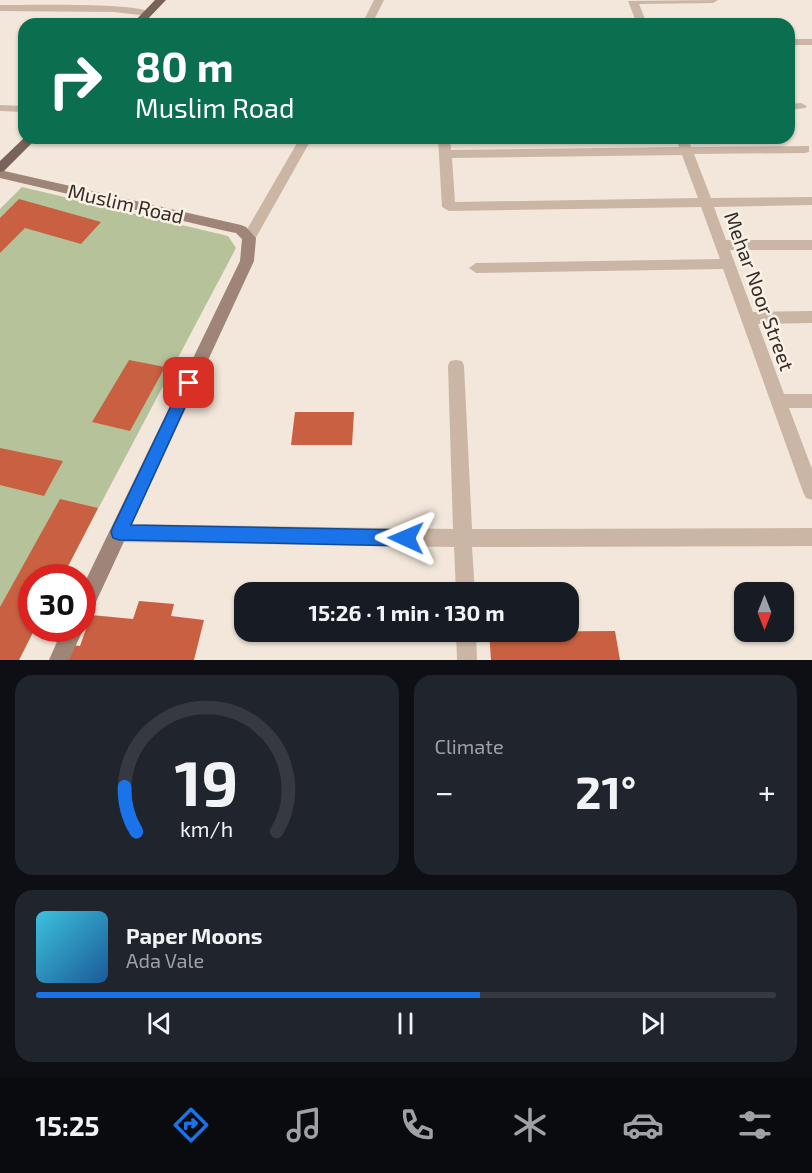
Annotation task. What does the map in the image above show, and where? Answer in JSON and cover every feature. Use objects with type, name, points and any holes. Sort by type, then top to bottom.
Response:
[{"type":"main road","points":[[149,18],[161,0]]},
{"type":"main road","points":[[149,18],[172,0]]},
{"type":"main road","points":[[0,155],[18,138]]},
{"type":"main road","points":[[0,168],[25,144]]},
{"type":"street","points":[[370,18],[379,0]]},
{"type":"street","points":[[640,18],[633,0],[713,0]]},
{"type":"street","points":[[0,8],[114,9],[145,18]]},
{"type":"street","points":[[795,42],[812,42]]},
{"type":"street","points":[[0,108],[18,109]]},
{"type":"street","points":[[96,580],[247,261],[249,238],[303,144]]},
{"type":"street","points":[[444,144],[449,207],[812,201]]},
{"type":"street","points":[[444,154],[684,144],[805,149]]},
{"type":"street","name":"Mehar Noor Street","points":[[684,144],[812,492]]},
{"type":"street","name":"Muslim Road","points":[[0,174],[226,226],[241,230],[249,238]]},
{"type":"street","points":[[721,245],[812,245]]},
{"type":"street","points":[[476,268],[728,264]]},
{"type":"street","points":[[748,318],[812,317]]},
{"type":"street","points":[[456,366],[465,582]]},
{"type":"street","points":[[778,401],[812,401]]},
{"type":"street","points":[[119,532],[464,537],[812,537]]},
{"type":"street","points":[[59,660],[67,642]]},
{"type":"street","points":[[466,642],[466,660]]},
{"type":"green space","points":[[22,187],[228,236],[236,248],[69,564],[18,564],[18,642],[28,642],[19,660],[0,660],[0,209]]},
{"type":"building","points":[[19,199],[101,222],[81,244],[25,228],[0,253],[0,218]]},
{"type":"building","points":[[129,360],[165,367],[130,431],[92,422]]},
{"type":"building","points":[[295,412],[354,412],[352,445],[291,445]]},
{"type":"building","points":[[0,448],[63,461],[44,496],[0,485]]},
{"type":"building","points":[[60,499],[98,508],[69,564],[24,564]]},
{"type":"building","points":[[18,575],[18,642],[28,642],[19,660],[0,660],[0,607]]},
{"type":"building","points":[[139,601],[174,604],[171,616],[204,620],[194,660],[65,660],[71,645],[80,646],[81,642],[96,642],[96,615],[133,619]]},
{"type":"building","points":[[579,631],[615,631],[620,660],[491,660],[490,642],[579,642]]},
{"type":"route","points":[[189,383],[119,532],[406,538]]}]
